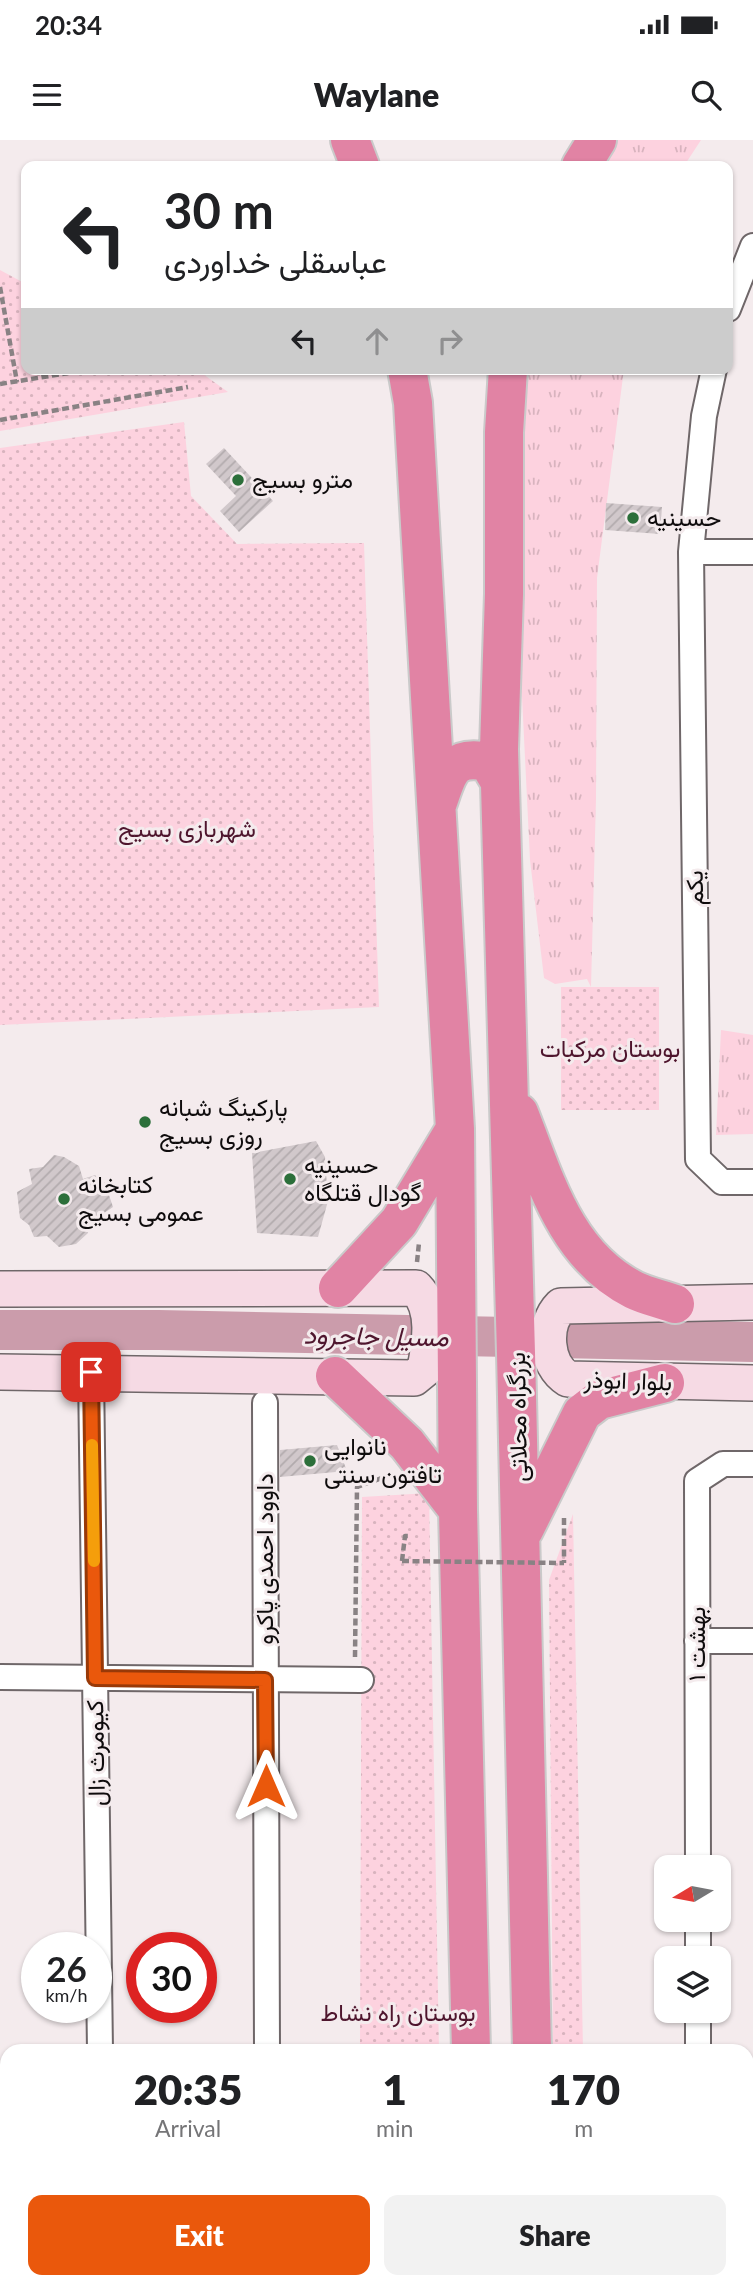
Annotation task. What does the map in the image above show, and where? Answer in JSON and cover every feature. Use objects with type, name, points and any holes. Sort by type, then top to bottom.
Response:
[{"type":"highway","points":[[350,140],[358,161]]},
{"type":"highway","points":[[584,161],[597,140]]},
{"type":"highway","points":[[408,375],[413,403],[455,1129],[434,1334],[458,1510],[471,2044]]},
{"type":"highway","name":"بزرگراه محلاتی","points":[[508,375],[503,432],[500,782],[532,2044]]},
{"type":"highway","points":[[437,805],[448,774],[458,762],[473,759],[488,762],[500,782]]},
{"type":"highway","points":[[509,1085],[555,1204],[578,1243],[611,1277],[636,1291],[675,1304]]},
{"type":"highway","points":[[338,1288],[399,1222],[455,1129]]},
{"type":"highway","points":[[335,1376],[407,1444],[458,1510]]},
{"type":"highway","points":[[520,1538],[583,1413],[599,1399],[665,1382]]},
{"type":"highway","points":[[470,1990],[490,2028],[499,2032],[512,2029],[517,2024],[520,2010],[531,1993]]},
{"type":"main road","points":[[0,1289],[338,1288],[434,1334]]},
{"type":"main road","name":"بلوار ابوذر","points":[[753,1302],[561,1306],[551,1319],[549,1339],[550,1354],[561,1374],[568,1379],[753,1383]]},
{"type":"main road","points":[[0,1372],[335,1376],[434,1334]]},
{"type":"street","points":[[733,296],[753,246]]},
{"type":"street","name":"یکم","points":[[713,375],[704,416],[691,552],[698,1159],[722,1182],[753,1182]]},
{"type":"street","points":[[691,552],[753,552]]},
{"type":"street","name":"کیومرث زال","points":[[91,1372],[100,2044]]},
{"type":"street","name":"داوود احمدی پاکرو","points":[[265,1403],[267,2044]]},
{"type":"street","name":"بهشت ۱","points":[[698,1855],[697,1480],[723,1464],[753,1464]]},
{"type":"street","points":[[697,1641],[753,1641]]},
{"type":"street","points":[[0,1676],[358,1680]]},
{"type":"street","points":[[698,2023],[698,2044]]},
{"type":"path","points":[[0,287],[17,382]]},
{"type":"path","points":[[0,384],[58,375]]},
{"type":"path","points":[[0,420],[188,387]]},
{"type":"path","points":[[358,1680],[357,1487],[397,1472]]},
{"type":"path","points":[[410,1536],[405,1536],[402,1561],[564,1563],[564,1514]]},
{"type":"green space","points":[[609,140],[701,140],[687,161],[595,161]]},
{"type":"green space","points":[[0,270],[21,281],[21,375],[204,375],[228,392],[0,431]]},
{"type":"green space","points":[[521,375],[623,375],[597,578],[596,799],[591,987],[587,979],[555,984],[544,978],[530,860],[517,594]]},
{"type":"green space","name":"شهربازی بسیج","points":[[184,422],[191,496],[237,544],[364,543],[379,1007],[0,1025],[0,448]]},
{"type":"green space","name":"بوستان مرکبات","points":[[561,987],[659,987],[659,1110],[561,1110]]},
{"type":"green space","points":[[721,1030],[753,1035],[753,1134],[716,1135]]},
{"type":"green space","name":"بوستان راه نشاط","points":[[429,1493],[439,2044],[360,2044],[362,1497]]},
{"type":"green space","points":[[573,1514],[583,2044],[553,2044],[549,1580]]},
{"type":"building","name":"مترو بسیج","points":[[224,448],[273,501],[239,532],[220,511],[236,496],[206,464]]},
{"type":"building","name":"حسینیه","points":[[606,503],[662,507],[660,534],[605,530]]},
{"type":"building","name":"حسینیه گودال قتلگاه","points":[[316,1141],[325,1157],[328,1201],[318,1237],[257,1233],[252,1153]]},
{"type":"building","name":"کتابخانه عمومی بسیج","points":[[54,1155],[64,1157],[79,1166],[83,1179],[95,1175],[105,1183],[113,1207],[100,1216],[89,1219],[88,1233],[76,1244],[59,1247],[47,1236],[34,1237],[29,1225],[20,1218],[17,1192],[32,1184],[29,1169],[43,1167]]},
{"type":"building","name":"نانوایی تافتون سنتی","points":[[337,1445],[347,1471],[280,1477],[280,1450]]},
{"type":"waterway","name":"مسیل جاجرود","points":[[0,1330],[159,1330],[753,1342]]},
{"type":"slow traffic","points":[[92,1445],[94,1561]]},
{"type":"place","name":"مترو بسیج","points":[[238,480]]},
{"type":"place","name":"حسینیه","points":[[633,518]]},
{"type":"place","name":"پارکینگ شبانه روزی بسیج","points":[[145,1122]]},
{"type":"place","name":"حسینیه گودال قتلگاه","points":[[290,1179]]},
{"type":"place","name":"کتابخانه عمومی بسیج","points":[[64,1199]]},
{"type":"place","name":"نانوایی تافتون سنتی","points":[[310,1461]]},
{"type":"route","points":[[91,1372],[95,1678],[265,1680],[266,1786]]}]
